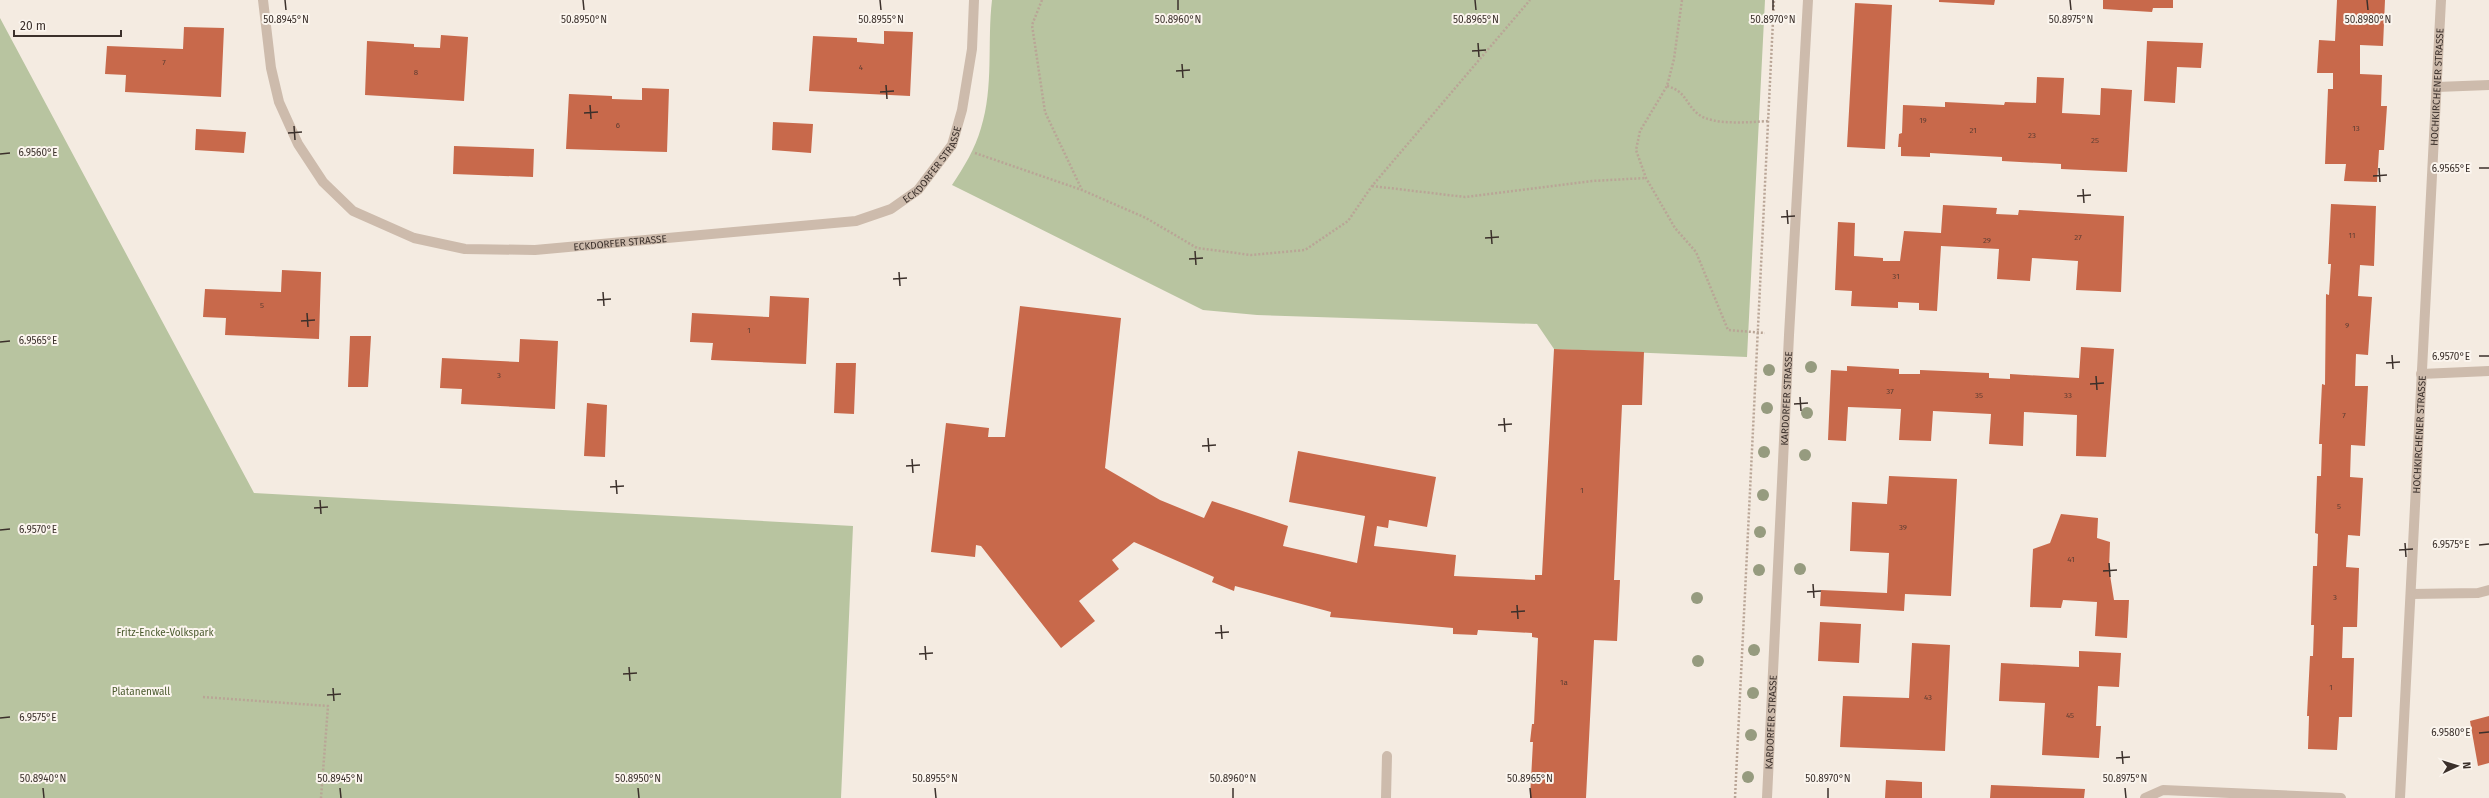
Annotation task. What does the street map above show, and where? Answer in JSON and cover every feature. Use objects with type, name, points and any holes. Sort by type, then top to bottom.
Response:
[{"type":"street","name":"ECKDORFER STRASSE","points":[[263,0],[270,68],[279,102],[298,144],[323,182],[353,211],[414,238],[465,249],[536,250],[856,221],[891,209],[918,190],[952,145],[962,110],[972,49],[974,0]]},
{"type":"street","name":"KARDORFER STRASSE","points":[[1768,798],[1789,335],[1808,0]]},
{"type":"street","name":"HOCHKIRCHENER STRASSE","points":[[2400,798],[2441,0]]},
{"type":"street","points":[[2437,87],[2489,85]]},
{"type":"street","points":[[2421,374],[2489,371]]},
{"type":"street","points":[[2411,594],[2478,593],[2489,590]]},
{"type":"street","points":[[1386,798],[1387,756]]},
{"type":"street","points":[[2145,798],[2163,790],[2342,798]]},
{"type":"path","points":[[1042,0],[1032,25],[1045,112],[1082,190]]},
{"type":"path","points":[[952,145],[1082,190],[1146,218],[1197,248],[1252,255],[1305,250],[1348,221],[1372,186],[1530,0]]},
{"type":"path","points":[[1682,0],[1674,59],[1667,86],[1640,131],[1636,150],[1646,178],[1675,228],[1696,252],[1728,330],[1789,335]]},
{"type":"path","points":[[1735,798],[1774,0]]},
{"type":"path","points":[[1667,86],[1679,90],[1699,115],[1719,121],[1769,121]]},
{"type":"path","points":[[1372,186],[1465,197],[1592,181],[1646,178]]},
{"type":"path","points":[[203,697],[328,706],[321,798]]},
{"type":"green space","points":[[992,0],[1765,0],[1747,357],[1554,349],[1537,324],[1257,315],[1203,310],[952,185],[965,165],[979,136],[985,112],[989,81]]},
{"type":"green space","name":"Fritz-Encke-Volkspark","points":[[0,18],[254,493],[853,526],[841,798],[0,798]]},
{"type":"building","points":[[1939,0],[1995,0],[1994,5],[1939,2]]},
{"type":"building","points":[[2103,0],[2173,0],[2173,8],[2153,8],[2152,12],[2103,9]]},
{"type":"building","points":[[2337,0],[2385,0],[2383,46],[2360,45],[2360,74],[2382,75],[2381,106],[2387,106],[2384,150],[2379,150],[2377,182],[2344,181],[2346,164],[2325,164],[2328,89],[2333,89],[2333,73],[2317,73],[2319,40],[2335,41]]},
{"type":"building","points":[[1855,3],[1892,5],[1885,149],[1847,147]]},
{"type":"building","points":[[184,27],[224,28],[221,97],[125,92],[126,75],[105,74],[107,46],[183,49]]},
{"type":"building","points":[[884,31],[913,32],[910,96],[809,91],[813,36],[857,38],[857,42],[884,44]]},
{"type":"building","points":[[441,35],[468,37],[464,101],[365,95],[367,41],[414,44],[414,47],[440,48]]},
{"type":"building","points":[[2147,41],[2203,43],[2201,68],[2177,67],[2175,103],[2144,101]]},
{"type":"building","points":[[2037,77],[2064,78],[2062,113],[2100,115],[2101,88],[2132,90],[2127,172],[2061,169],[2061,164],[2002,161],[2002,157],[1930,153],[1930,157],[1901,156],[1901,147],[1898,147],[1899,134],[1902,133],[1903,105],[1945,107],[1945,102],[2004,105],[2005,102],[2036,103]]},
{"type":"building","points":[[642,88],[669,89],[667,152],[566,149],[569,94],[612,96],[612,99],[642,100]]},
{"type":"building","points":[[773,122],[813,124],[811,153],[772,150]]},
{"type":"building","points":[[196,129],[246,132],[244,153],[195,150]]},
{"type":"building","points":[[454,146],[534,149],[533,177],[453,174]]},
{"type":"building","points":[[2331,204],[2376,206],[2374,266],[2360,265],[2358,296],[2372,297],[2368,355],[2356,354],[2355,386],[2368,386],[2365,446],[2351,445],[2350,477],[2363,478],[2360,536],[2348,535],[2346,567],[2359,568],[2357,627],[2343,627],[2342,658],[2354,658],[2352,717],[2339,717],[2337,750],[2308,749],[2309,716],[2307,716],[2310,656],[2313,656],[2314,625],[2311,625],[2313,566],[2317,566],[2318,534],[2315,533],[2317,476],[2321,476],[2322,444],[2319,444],[2322,384],[2325,385],[2326,294],[2329,295],[2331,264],[2328,264]]},
{"type":"building","points":[[1943,205],[1997,208],[1996,214],[2018,215],[2019,210],[2124,216],[2121,292],[2076,290],[2078,261],[2032,258],[2030,281],[1997,279],[1999,249],[1941,246],[1937,311],[1919,310],[1919,303],[1898,302],[1898,308],[1851,306],[1852,291],[1835,290],[1838,222],[1855,223],[1854,256],[1883,258],[1883,261],[1900,261],[1904,231],[1941,233]]},
{"type":"building","points":[[282,270],[321,272],[319,339],[225,335],[226,318],[203,317],[205,289],[281,292]]},
{"type":"building","points":[[770,296],[809,298],[806,364],[711,360],[713,343],[690,342],[692,313],[769,317]]},
{"type":"building","points":[[1020,306],[1121,318],[1105,468],[1160,500],[1204,518],[1212,501],[1288,526],[1283,546],[1357,563],[1365,516],[1289,502],[1298,451],[1436,477],[1427,527],[1389,520],[1388,528],[1377,526],[1374,546],[1456,555],[1454,576],[1535,580],[1535,575],[1542,575],[1554,349],[1644,352],[1642,405],[1622,405],[1614,580],[1620,580],[1617,641],[1594,640],[1586,798],[1530,798],[1533,742],[1530,742],[1532,724],[1534,724],[1538,638],[1532,637],[1532,633],[1478,630],[1477,635],[1453,634],[1453,628],[1330,617],[1331,612],[1235,586],[1234,591],[1212,582],[1214,577],[1134,542],[1112,560],[1119,569],[1079,601],[1095,621],[1061,648],[981,546],[976,545],[975,557],[931,552],[946,423],[989,428],[988,437],[1005,437]]},
{"type":"building","points":[[350,336],[371,336],[368,387],[348,387]]},
{"type":"building","points":[[520,339],[558,341],[555,409],[461,404],[462,389],[440,388],[442,358],[519,362]]},
{"type":"building","points":[[2081,347],[2114,349],[2106,457],[2076,456],[2077,415],[2024,412],[2023,446],[1989,444],[1991,414],[1933,411],[1931,441],[1899,440],[1901,409],[1848,407],[1846,441],[1828,440],[1831,370],[1847,371],[1847,366],[1899,369],[1899,374],[1920,374],[1920,370],[1989,373],[1989,378],[2010,379],[2010,374],[2079,378]]},
{"type":"building","points":[[836,363],[856,363],[854,414],[834,413]]},
{"type":"building","points":[[587,403],[607,405],[605,457],[584,456]]},
{"type":"building","points":[[1889,476],[1957,479],[1951,596],[1905,594],[1904,611],[1820,606],[1821,590],[1887,593],[1889,553],[1850,551],[1852,502],[1887,504]]},
{"type":"building","points":[[2061,514],[2098,518],[2097,538],[2110,542],[2109,569],[2114,600],[2129,600],[2127,638],[2095,636],[2097,602],[2063,600],[2061,608],[2030,607],[2033,549],[2050,543]]},
{"type":"building","points":[[1820,622],[1861,624],[1859,663],[1818,661]]},
{"type":"building","points":[[1912,643],[1950,645],[1945,751],[1840,747],[1843,696],[1909,698]]},
{"type":"building","points":[[2079,651],[2121,653],[2119,687],[2098,686],[2096,726],[2101,726],[2099,758],[2042,755],[2045,703],[1999,701],[2001,663],[2079,667]]},
{"type":"building","points":[[2489,716],[2489,763],[2478,766],[2470,721]]},
{"type":"building","points":[[1886,780],[1922,782],[1922,798],[1885,798]]},
{"type":"building","points":[[1991,785],[2085,789],[2084,798],[1990,798]]},
{"type":"park label","name":"Platanenwall","points":[[141,691]]}]
